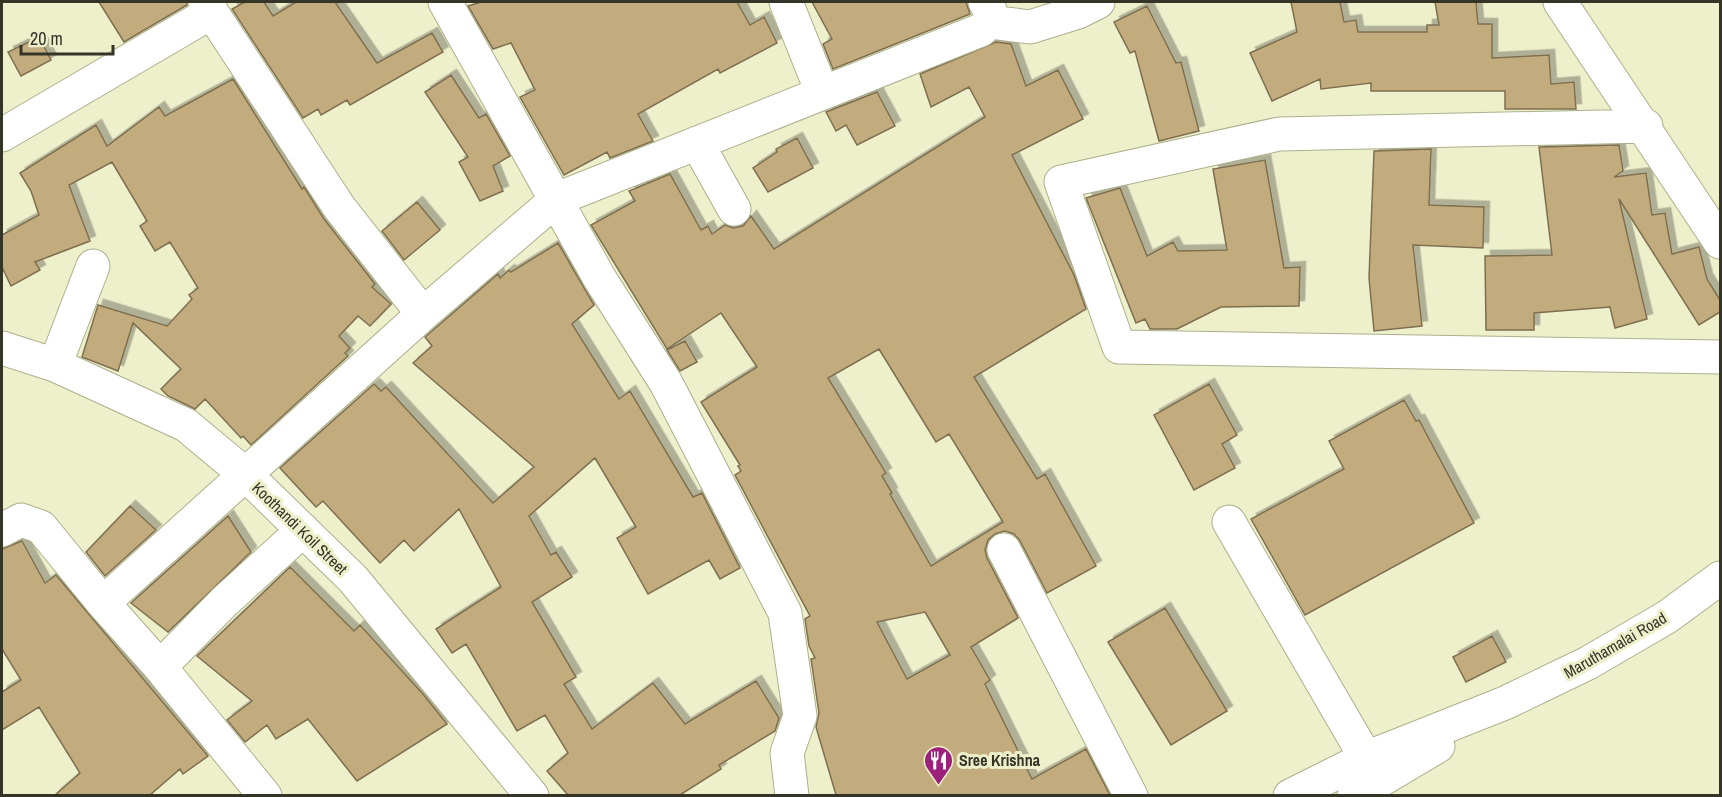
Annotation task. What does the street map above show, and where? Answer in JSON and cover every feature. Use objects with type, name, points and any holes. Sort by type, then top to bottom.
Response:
[{"type":"street","points":[[445,2],[600,279],[666,384],[785,614],[800,716],[787,753],[792,795]]},
{"type":"street","points":[[786,2],[822,92]]},
{"type":"street","points":[[103,603],[423,314],[557,199],[981,30],[987,12],[1030,27],[1078,12],[1098,2]]},
{"type":"street","points":[[1560,2],[1646,126],[1720,242]]},
{"type":"street","points":[[2,135],[208,7],[339,207],[423,314]]},
{"type":"street","points":[[1646,126],[1279,134],[1061,182],[1119,347],[1720,357]]},
{"type":"street","points":[[697,143],[734,209]]},
{"type":"street","points":[[55,365],[93,266]]},
{"type":"street","name":"Koothandi Koil Street","points":[[2,348],[55,365],[186,425],[244,474],[353,579],[532,795]]},
{"type":"street","points":[[2,530],[21,519],[41,527],[265,795]]},
{"type":"street","points":[[1229,522],[1366,758]]},
{"type":"street","points":[[160,667],[224,602],[303,530]]},
{"type":"street","points":[[1004,550],[1131,795]]},
{"type":"street","name":"Maruthamalai Road","points":[[1290,795],[1366,758],[1505,703],[1598,657],[1667,617],[1720,578]]},
{"type":"street","name":"Maruthamalai Road","points":[[1354,795],[1380,782],[1505,703]]},
{"type":"building","points":[[99,2],[187,2],[187,5],[124,42]]},
{"type":"building","points":[[245,2],[264,2],[273,16],[296,2],[335,2],[377,63],[432,33],[443,52],[350,105],[347,100],[321,115],[318,109],[303,118],[232,9]]},
{"type":"building","points":[[481,2],[737,2],[750,25],[764,17],[777,43],[720,73],[718,69],[638,114],[653,141],[610,158],[607,152],[564,175],[520,97],[535,90],[511,43],[493,49],[468,6]]},
{"type":"building","points":[[812,2],[966,2],[970,14],[833,69],[823,44],[832,39]]},
{"type":"building","points":[[1291,2],[1340,2],[1344,22],[1356,20],[1358,32],[1427,32],[1427,25],[1439,25],[1435,2],[1476,2],[1478,24],[1492,24],[1492,58],[1549,55],[1551,84],[1574,82],[1576,109],[1505,109],[1505,91],[1371,91],[1371,83],[1321,89],[1320,79],[1272,101],[1250,53],[1297,32]]},
{"type":"building","points":[[1147,6],[1176,63],[1181,62],[1199,131],[1159,141],[1135,51],[1130,53],[1114,22]]},
{"type":"building","points":[[39,37],[51,60],[21,76],[8,52]]},
{"type":"building","points":[[996,42],[1011,44],[1026,86],[1058,70],[1083,119],[1012,155],[1074,275],[1086,309],[974,377],[1037,479],[1045,474],[1096,566],[1047,593],[1020,541],[1014,534],[1005,531],[995,534],[988,540],[985,550],[987,558],[1018,618],[971,647],[990,680],[985,684],[1032,779],[1086,749],[1110,795],[836,795],[816,727],[819,713],[811,659],[815,658],[809,646],[805,619],[810,616],[735,475],[741,471],[738,466],[740,465],[701,402],[757,367],[721,313],[667,349],[591,225],[635,201],[629,191],[670,174],[701,230],[708,226],[712,234],[725,225],[733,228],[743,226],[751,216],[774,249],[985,117],[969,87],[931,107],[920,74]],"holes":[[[879,349],[936,442],[949,434],[1003,522],[931,566],[890,494],[892,493],[882,476],[886,473],[828,378]],[[925,612],[950,655],[907,679],[877,622]]]},
{"type":"building","points":[[451,75],[479,118],[486,114],[510,156],[493,166],[503,191],[480,201],[459,162],[468,157],[425,92]]},
{"type":"building","points":[[233,79],[302,189],[304,187],[324,219],[375,284],[372,287],[391,304],[370,326],[358,316],[339,336],[350,348],[345,353],[348,356],[251,445],[243,436],[241,438],[205,399],[195,409],[168,396],[161,389],[181,369],[133,323],[118,371],[82,357],[98,305],[167,326],[192,299],[189,295],[198,288],[170,242],[155,251],[140,226],[147,221],[112,162],[69,185],[90,241],[35,262],[40,270],[11,286],[2,267],[2,235],[39,215],[31,191],[20,173],[96,125],[107,146],[159,107],[165,116]]},
{"type":"building","points":[[877,92],[895,126],[857,145],[846,125],[836,131],[826,112]]},
{"type":"building","points":[[797,138],[813,168],[768,192],[753,168],[777,152],[776,149]]},
{"type":"building","points":[[1619,145],[1623,171],[1614,177],[1646,173],[1652,215],[1665,213],[1672,254],[1699,247],[1707,279],[1720,300],[1720,312],[1699,325],[1619,199],[1647,319],[1615,328],[1610,307],[1534,313],[1534,330],[1486,330],[1485,256],[1552,255],[1539,147]]},
{"type":"building","points":[[1431,149],[1429,205],[1484,207],[1483,248],[1413,245],[1422,326],[1374,331],[1369,278],[1374,151]]},
{"type":"building","points":[[1265,160],[1284,268],[1300,267],[1299,306],[1221,307],[1177,329],[1150,329],[1145,319],[1136,323],[1086,198],[1120,188],[1147,256],[1173,242],[1178,251],[1227,250],[1213,169]]},
{"type":"building","points":[[417,202],[440,230],[404,260],[382,231]]},
{"type":"building","points":[[558,243],[594,305],[572,324],[619,399],[630,391],[693,497],[702,493],[740,568],[720,579],[709,560],[648,594],[617,538],[636,527],[595,458],[529,516],[551,555],[556,552],[572,577],[532,602],[576,677],[564,684],[592,729],[653,683],[685,724],[756,681],[779,718],[775,731],[719,765],[721,769],[680,795],[568,795],[547,771],[568,753],[545,715],[517,731],[466,644],[452,653],[436,629],[501,587],[459,509],[414,551],[404,540],[380,563],[323,501],[316,507],[280,468],[374,384],[381,391],[386,387],[493,503],[534,467],[413,363],[432,346],[425,337],[498,274],[500,278],[509,270],[511,272]]},
{"type":"building","points":[[685,341],[697,362],[680,371],[667,350]]},
{"type":"building","points":[[1209,384],[1237,435],[1222,444],[1235,468],[1194,490],[1154,415]]},
{"type":"building","points":[[1404,400],[1416,421],[1419,420],[1474,523],[1305,615],[1251,519],[1344,469],[1329,441]]},
{"type":"building","points":[[130,506],[156,530],[105,576],[86,552]]},
{"type":"building","points":[[228,516],[251,552],[168,632],[131,603]]},
{"type":"building","points":[[22,541],[45,583],[56,575],[208,756],[183,774],[180,769],[150,795],[55,795],[80,773],[39,707],[2,730],[2,692],[21,680],[2,649],[2,549]]},
{"type":"building","points":[[290,567],[354,631],[360,625],[447,724],[357,781],[308,719],[276,739],[267,725],[245,742],[227,720],[252,701],[197,656]]},
{"type":"building","points":[[1165,608],[1227,711],[1171,745],[1108,642]]},
{"type":"building","points":[[1492,636],[1506,662],[1466,682],[1453,657]]},
{"type":"place","name":"Sree Krishna","points":[[938,786]]}]
